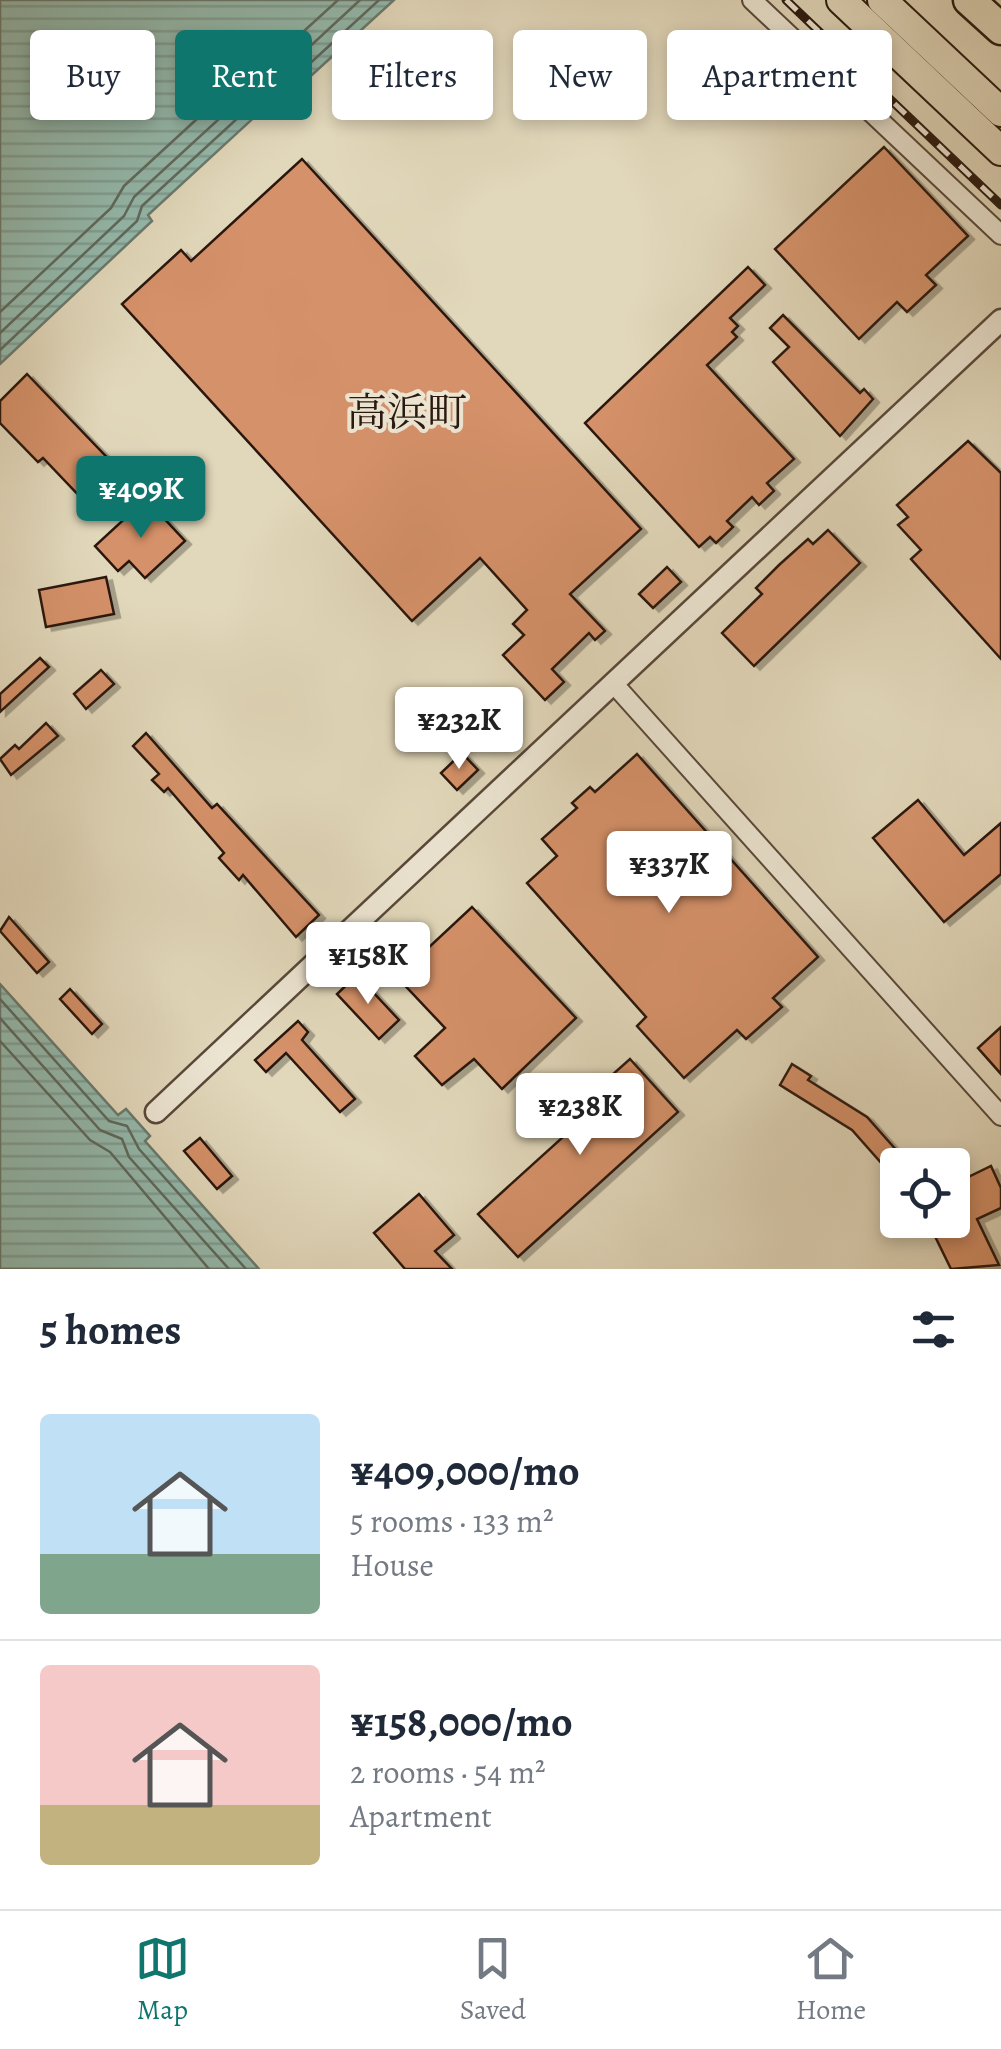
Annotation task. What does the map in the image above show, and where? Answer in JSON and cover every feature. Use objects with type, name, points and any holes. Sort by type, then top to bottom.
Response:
[{"type":"highway","points":[[840,0],[1001,151]]},
{"type":"highway","points":[[882,0],[1001,112]]},
{"type":"highway","points":[[968,1],[1001,29]]},
{"type":"street","points":[[752,0],[1001,235]]},
{"type":"street","points":[[156,1112],[1001,320]]},
{"type":"street","points":[[613,683],[1001,1116]]},
{"type":"water","points":[[0,0],[394,0],[361,30],[332,30],[332,57],[312,75],[312,30],[175,30],[175,120],[251,120],[148,215],[152,221],[0,364]]},
{"type":"water","points":[[0,984],[118,1115],[126,1109],[150,1136],[145,1141],[259,1269],[0,1269]]},
{"type":"building","points":[[884,147],[968,236],[926,275],[936,285],[907,312],[897,302],[859,339],[775,249]]},
{"type":"building","points":[[302,159],[641,529],[570,594],[605,631],[595,640],[589,633],[552,669],[564,682],[545,700],[503,655],[524,635],[513,624],[527,610],[480,558],[412,621],[122,304],[181,250],[191,261]]},
{"type":"building","points":[[748,267],[765,285],[730,318],[738,326],[732,332],[737,337],[707,365],[794,459],[767,483],[774,491],[759,505],[752,497],[727,521],[733,527],[716,543],[710,537],[699,547],[585,423]]},
{"type":"building","points":[[783,315],[860,393],[864,389],[873,399],[840,436],[773,362],[789,347],[770,328]]},
{"type":"building","points":[[27,374],[120,471],[86,503],[43,458],[38,462],[0,423],[0,401]]},
{"type":"building","points":[[968,441],[1001,473],[1001,659],[911,559],[921,550],[898,525],[908,517],[897,505]]},
{"type":"building","points":[[146,499],[185,541],[145,578],[129,561],[118,571],[95,546]]},
{"type":"building","points":[[828,530],[860,563],[754,666],[722,633],[762,594],[756,588],[779,565],[808,539],[813,544]]},
{"type":"building","points":[[667,567],[681,582],[653,608],[639,594]]},
{"type":"building","points":[[106,577],[114,614],[46,627],[39,590]]},
{"type":"building","points":[[40,658],[49,667],[0,712],[0,694]]},
{"type":"building","points":[[101,670],[114,684],[86,709],[74,694]]},
{"type":"building","points":[[46,723],[58,736],[11,775],[0,759],[15,745],[19,749]]},
{"type":"building","points":[[146,733],[212,808],[217,804],[319,915],[296,937],[243,875],[239,880],[219,858],[224,853],[168,788],[164,792],[152,780],[159,774],[133,746]]},
{"type":"building","points":[[462,753],[478,770],[457,790],[441,773]]},
{"type":"building","points":[[637,754],[818,957],[773,998],[782,1007],[746,1039],[737,1030],[684,1078],[637,1026],[646,1017],[527,883],[557,856],[542,839],[577,808],[572,803],[590,787],[595,792]]},
{"type":"building","points":[[918,800],[964,855],[1001,823],[1001,874],[944,922],[873,838]]},
{"type":"building","points":[[472,907],[576,1018],[502,1089],[474,1059],[442,1085],[415,1056],[445,1028],[397,977]]},
{"type":"building","points":[[9,917],[49,962],[37,973],[0,931]]},
{"type":"building","points":[[357,975],[399,1020],[379,1039],[337,994]]},
{"type":"building","points":[[70,989],[102,1024],[92,1034],[60,999]]},
{"type":"building","points":[[298,1021],[308,1032],[302,1040],[355,1099],[340,1112],[286,1053],[266,1072],[255,1060]]},
{"type":"building","points":[[1001,1027],[1001,1074],[978,1048]]},
{"type":"building","points":[[630,1059],[678,1112],[518,1257],[478,1214],[594,1109],[585,1099]]},
{"type":"building","points":[[792,1064],[811,1076],[808,1080],[867,1117],[894,1148],[880,1148],[880,1162],[852,1130],[780,1085]]},
{"type":"building","points":[[200,1138],[232,1176],[217,1189],[184,1151]]},
{"type":"building","points":[[991,1166],[1001,1188],[1001,1208],[977,1219],[999,1265],[951,1269],[936,1238],[970,1238],[970,1176]]},
{"type":"building","points":[[419,1194],[454,1235],[435,1251],[452,1269],[405,1269],[374,1233]]},
{"type":"railway","points":[[786,0],[1001,205]]},
{"type":"district","name":"高浜町","points":[[407,412]]}]
